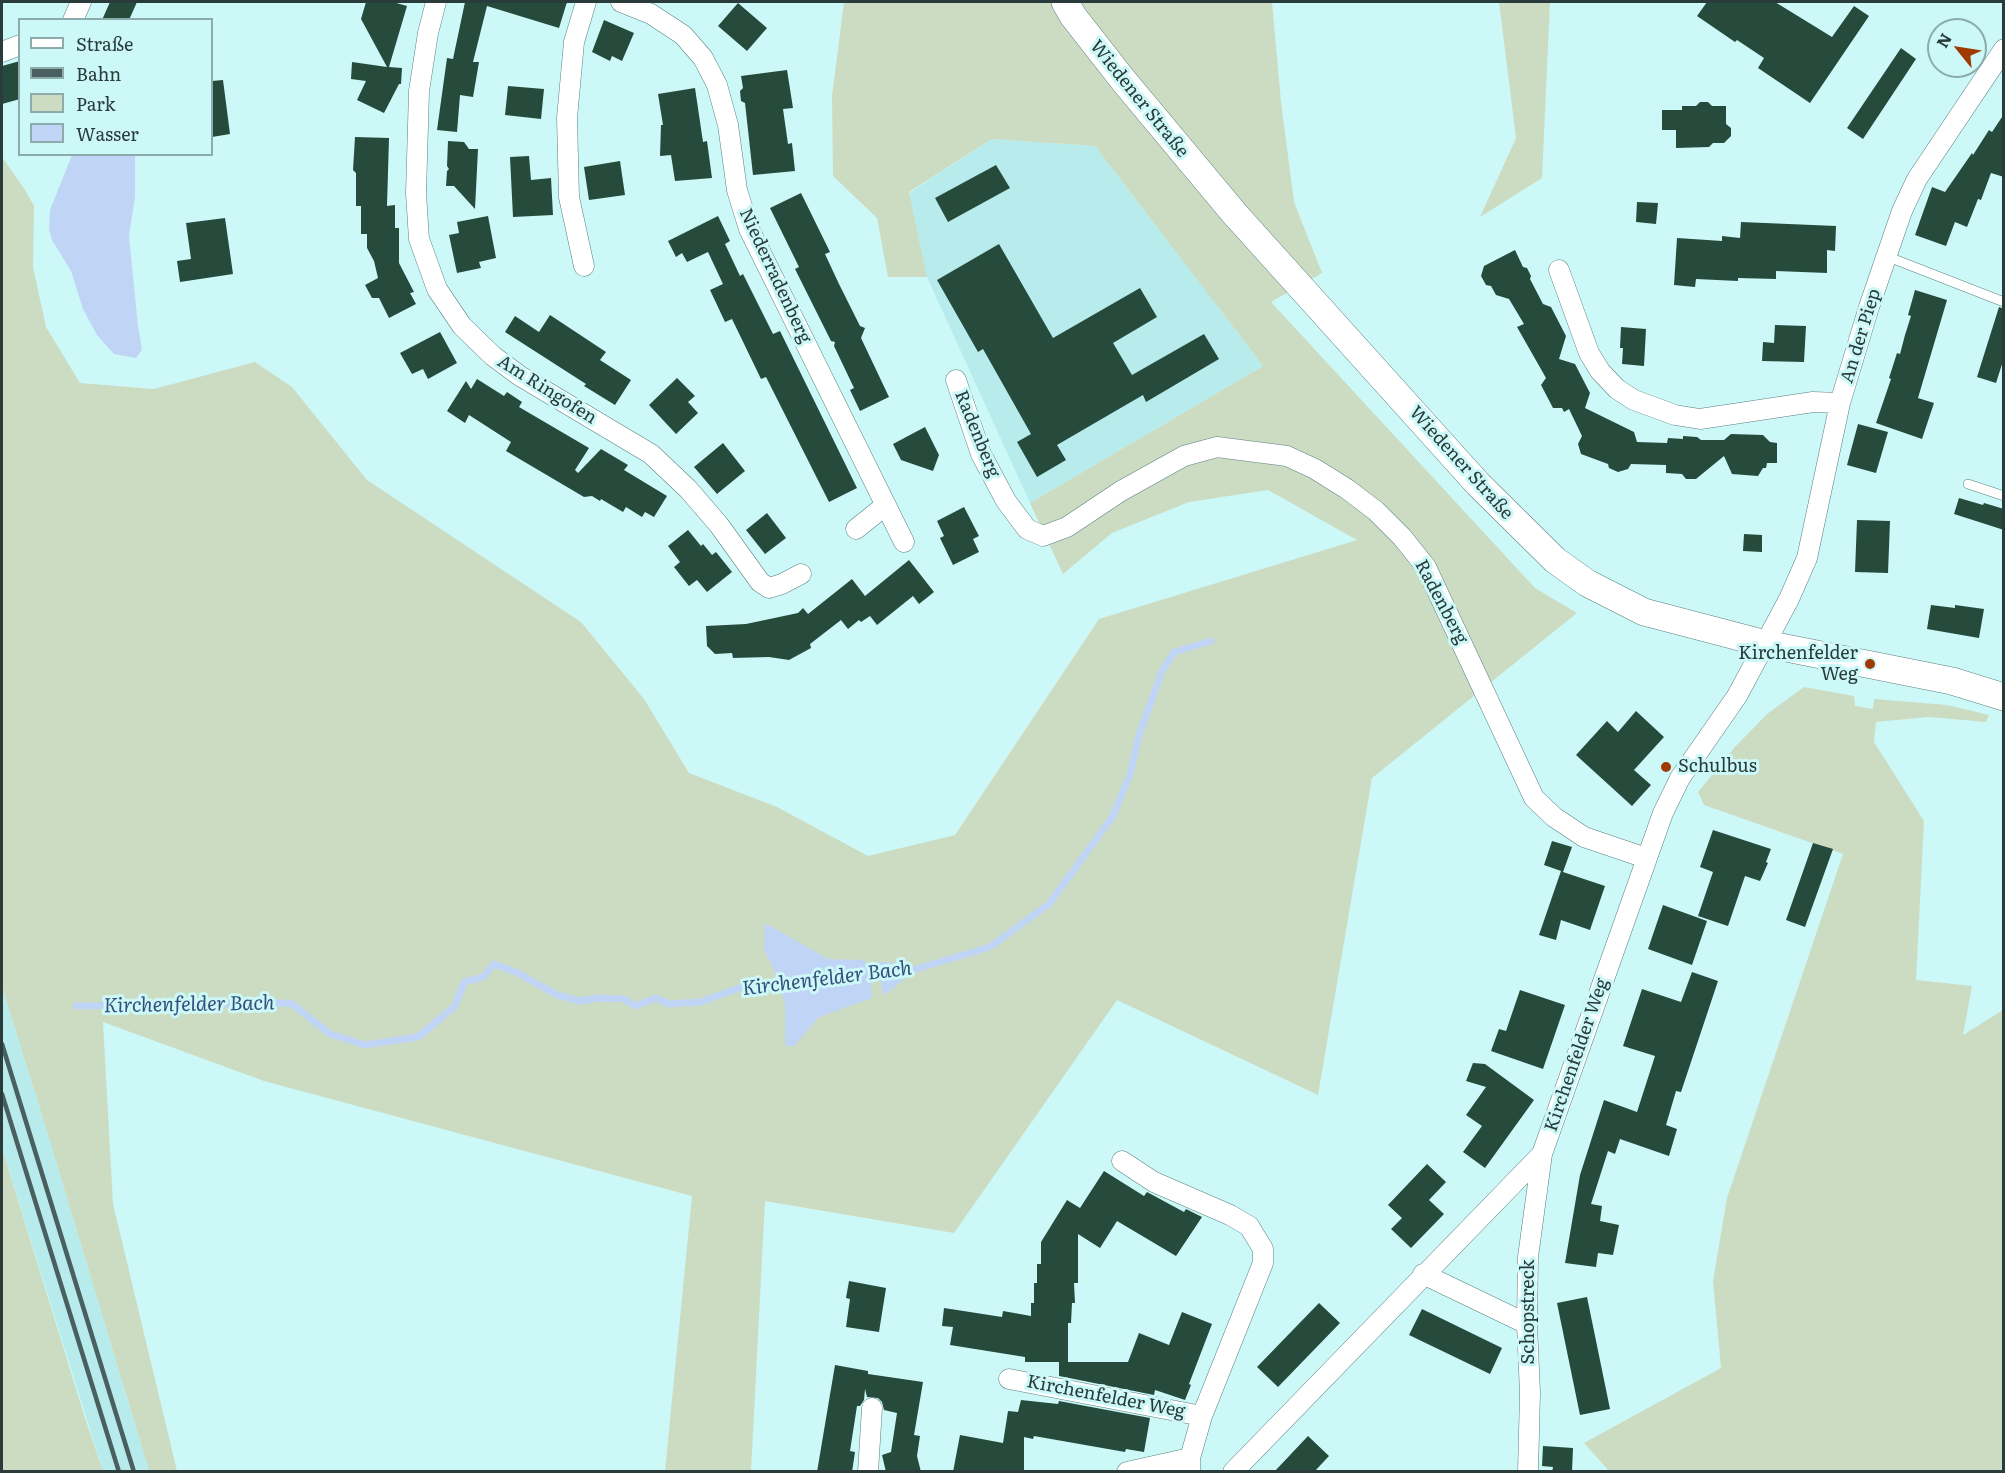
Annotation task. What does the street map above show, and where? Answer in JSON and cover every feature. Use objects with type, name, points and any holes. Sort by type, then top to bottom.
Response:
[{"type":"main road","name":"Wiedener Straße","points":[[1065,2],[1073,16],[1175,144],[1478,484],[1529,537],[1555,560],[1587,583],[1644,612],[1766,644],[1952,681],[2004,697]]},
{"type":"street","points":[[74,18],[81,2]]},
{"type":"street","name":"Am Ringofen","points":[[436,2],[418,91],[416,193],[419,239],[437,289],[462,326],[493,356],[520,376],[651,454],[688,489],[719,525],[760,582],[769,588],[801,574]]},
{"type":"street","points":[[584,266],[569,197],[567,118],[574,42],[586,2]]},
{"type":"street","name":"Niederradenberg","points":[[621,2],[651,14],[682,35],[703,58],[717,85],[728,125],[737,190],[749,229],[904,542]]},
{"type":"street","points":[[2,52],[18,46]]},
{"type":"street","name":"An der Piep","points":[[1766,644],[1808,558],[1840,403],[1902,211],[1917,179],[2004,49]]},
{"type":"street","points":[[1559,270],[1590,353],[1600,371],[1617,389],[1634,400],[1675,415],[1701,419],[1813,402],[1840,403]]},
{"type":"street","name":"Radenberg","points":[[956,380],[981,454],[1006,501],[1027,529],[1043,536],[1067,527],[1121,491],[1184,456],[1217,447],[1287,456],[1315,469],[1347,489],[1376,511],[1426,567],[1534,798],[1554,817],[1584,837],[1646,858]]},
{"type":"street","points":[[856,529],[886,505]]},
{"type":"street","name":"Kirchenfelder Weg","points":[[1233,1472],[1423,1274],[1472,1232],[1542,1154],[1663,813],[1680,778],[1737,696],[1766,644]]},
{"type":"street","name":"Schopstreck","points":[[1528,1472],[1530,1393],[1522,1257],[1542,1154]]},
{"type":"street","name":"Kirchenfelder Weg","points":[[1122,1161],[1154,1182],[1230,1215],[1249,1226],[1263,1248],[1263,1263],[1202,1416],[1190,1465],[1127,1472]]},
{"type":"street","points":[[1423,1274],[1473,1293],[1527,1324]]},
{"type":"street","name":"Kirchenfelder Weg","points":[[1009,1378],[1202,1416]]},
{"type":"street","points":[[868,1472],[872,1408]]},
{"type":"lane","points":[[1886,256],[2004,302]]},
{"type":"lane","points":[[1968,484],[2004,496]]},
{"type":"shaded area","points":[[992,139],[1095,146],[1263,366],[1030,503],[927,277],[909,193]]},
{"type":"shaded area","points":[[2,987],[149,1471],[103,1471],[2,1148]]},
{"type":"green space","points":[[844,2],[1272,2],[1281,102],[1294,202],[1322,273],[1271,302],[1535,588],[1577,613],[1372,778],[1318,1095],[1117,1000],[954,1233],[765,1201],[751,1471],[665,1471],[692,1196],[264,1081],[103,1022],[113,1204],[177,1471],[149,1471],[2,987],[2,157],[34,206],[33,267],[46,327],[80,383],[154,389],[255,362],[292,387],[367,480],[581,622],[644,699],[689,773],[777,807],[868,856],[955,835],[1099,619],[1357,540],[1268,490],[1189,502],[1112,533],[1063,574],[1030,503],[1263,366],[1095,146],[992,139],[909,192],[927,277],[888,277],[877,218],[833,176],[832,96]]},
{"type":"green space","points":[[1499,2],[1550,2],[1542,178],[1480,217],[1516,138]]},
{"type":"green space","points":[[1804,687],[1854,696],[1855,706],[1873,709],[1874,699],[1947,705],[1989,715],[1986,722],[1929,717],[1876,722],[1874,742],[1924,821],[1916,980],[1972,986],[1963,1035],[2003,1010],[2003,1471],[1609,1471],[1584,1443],[1721,1368],[1713,1281],[1727,1198],[1843,854],[1704,805],[1698,792],[1734,748],[1767,714]]},
{"type":"green space","points":[[2,1148],[85,1418],[103,1471],[2,1471]]},
{"type":"water","points":[[72,156],[135,156],[135,197],[129,236],[142,350],[136,358],[114,354],[97,335],[83,309],[71,271],[52,240],[49,229],[50,210]]},
{"type":"water","points":[[765,923],[828,959],[864,960],[870,972],[872,998],[819,1017],[794,1046],[785,1046],[785,1003],[773,967],[764,951]]},
{"type":"water","points":[[878,962],[906,963],[916,970],[883,996]]},
{"type":"building","points":[[110,2],[137,2],[130,18],[103,18]]},
{"type":"building","points":[[366,2],[393,2],[407,6],[389,67],[402,68],[401,84],[384,113],[357,100],[366,81],[351,79],[352,62],[387,67],[361,19]]},
{"type":"building","points":[[465,2],[567,2],[559,28],[487,6],[473,62],[479,62],[473,97],[460,95],[457,132],[437,130],[447,58],[453,59]]},
{"type":"building","points":[[1707,2],[1775,2],[1832,37],[1854,6],[1869,16],[1810,103],[1758,68],[1764,58],[1737,40],[1735,42],[1697,16]]},
{"type":"building","points":[[738,3],[767,28],[747,51],[718,26]]},
{"type":"building","points":[[604,20],[634,33],[622,61],[612,56],[610,61],[592,52]]},
{"type":"building","points":[[1901,48],[1916,59],[1863,139],[1847,128]]},
{"type":"building","points":[[18,62],[18,100],[2,104],[2,66]]},
{"type":"building","points":[[787,70],[793,108],[783,109],[788,144],[792,143],[795,171],[753,175],[745,103],[741,101],[740,91],[743,88],[741,76]]},
{"type":"building","points":[[223,80],[230,134],[213,137],[213,81]]},
{"type":"building","points":[[508,86],[544,89],[541,119],[505,115]]},
{"type":"building","points":[[695,88],[703,142],[707,141],[712,178],[675,181],[671,155],[660,156],[661,125],[663,125],[658,94]]},
{"type":"building","points":[[1700,102],[1708,102],[1712,106],[1726,106],[1726,124],[1731,128],[1731,136],[1724,143],[1713,143],[1709,147],[1676,148],[1676,130],[1662,130],[1662,110],[1682,110],[1682,106],[1696,106]]},
{"type":"building","points":[[2004,114],[2004,177],[1991,173],[1981,200],[1978,199],[1967,227],[1955,222],[1946,246],[1915,235],[1932,187],[1945,192],[1989,130],[1992,132]]},
{"type":"building","points":[[355,137],[389,138],[387,206],[395,205],[395,228],[399,228],[399,263],[414,292],[410,293],[416,304],[389,318],[379,298],[372,298],[365,285],[378,278],[374,261],[367,248],[367,234],[361,234],[361,206],[356,206],[356,173],[353,170]]},
{"type":"building","points":[[448,141],[464,142],[469,149],[478,149],[475,209],[454,186],[446,186],[449,169],[447,166]]},
{"type":"building","points":[[529,156],[531,180],[551,178],[553,215],[513,217],[510,157]]},
{"type":"building","points":[[620,161],[625,195],[589,200],[584,167]]},
{"type":"building","points":[[996,165],[1010,188],[948,222],[935,198]]},
{"type":"building","points":[[801,193],[830,252],[825,254],[839,284],[860,326],[865,328],[861,338],[889,397],[860,411],[850,390],[854,388],[834,346],[835,342],[831,341],[795,269],[799,267],[770,208]]},
{"type":"building","points":[[1637,202],[1658,203],[1656,224],[1636,222]]},
{"type":"building","points":[[488,216],[496,258],[479,262],[481,268],[457,273],[449,235],[459,233],[457,222]]},
{"type":"building","points":[[718,216],[730,241],[725,244],[740,276],[743,274],[773,334],[780,331],[857,488],[829,502],[766,377],[761,379],[732,319],[725,322],[710,290],[723,284],[708,252],[687,262],[682,253],[676,257],[668,241]]},
{"type":"building","points":[[225,218],[233,274],[180,282],[177,261],[191,259],[186,223]]},
{"type":"building","points":[[1741,222],[1836,226],[1835,251],[1827,250],[1827,273],[1776,271],[1776,279],[1738,278],[1738,281],[1696,279],[1695,287],[1674,285],[1677,238],[1722,241],[1722,236],[1740,238]]},
{"type":"building","points":[[999,244],[1053,338],[1140,288],[1157,317],[1113,343],[1132,375],[1204,334],[1219,359],[1146,402],[1143,395],[1057,445],[1066,460],[1037,477],[1017,442],[1031,434],[983,349],[978,352],[937,280]]},
{"type":"building","points":[[1515,250],[1523,267],[1527,268],[1543,304],[1551,307],[1566,336],[1559,359],[1575,364],[1590,393],[1585,408],[1634,432],[1637,442],[1667,443],[1668,438],[1683,439],[1683,436],[1697,437],[1701,440],[1724,440],[1731,434],[1763,435],[1770,442],[1777,443],[1777,463],[1767,463],[1766,468],[1763,468],[1758,476],[1732,474],[1724,456],[1696,479],[1686,479],[1682,474],[1666,473],[1666,465],[1631,464],[1628,469],[1618,472],[1609,468],[1608,464],[1581,454],[1578,444],[1582,436],[1569,409],[1564,412],[1562,408],[1553,408],[1541,385],[1546,378],[1517,327],[1524,324],[1509,299],[1496,295],[1481,276],[1484,266]]},
{"type":"building","points":[[1915,290],[1947,300],[1918,398],[1934,403],[1922,439],[1876,423],[1897,353],[1900,354],[1911,316],[1908,315]]},
{"type":"building","points":[[1999,307],[2004,309],[2004,358],[1996,383],[1977,377]]},
{"type":"building","points":[[550,315],[606,352],[600,360],[631,380],[615,405],[505,332],[515,316],[539,332]]},
{"type":"building","points":[[1775,325],[1806,326],[1804,362],[1762,361],[1763,342],[1774,343]]},
{"type":"building","points":[[1621,327],[1646,329],[1644,366],[1622,364]]},
{"type":"building","points":[[440,332],[457,363],[428,379],[423,369],[412,374],[400,353]]},
{"type":"building","points":[[677,378],[695,396],[688,402],[698,413],[676,434],[649,405]]},
{"type":"building","points":[[477,379],[504,396],[507,392],[522,402],[519,407],[589,448],[575,470],[578,473],[601,449],[628,465],[624,470],[667,496],[654,517],[645,512],[642,517],[626,507],[623,512],[601,499],[600,501],[592,496],[584,497],[506,451],[511,442],[469,415],[465,423],[447,411],[466,381],[471,389]]},
{"type":"building","points":[[1858,424],[1888,432],[1876,473],[1847,465]]},
{"type":"building","points":[[925,427],[939,455],[933,471],[901,460],[893,444]]},
{"type":"building","points":[[723,443],[745,471],[717,494],[694,467]]},
{"type":"building","points":[[1959,498],[2004,509],[2004,530],[1954,514]]},
{"type":"building","points":[[964,507],[979,536],[973,539],[979,552],[953,565],[940,538],[944,536],[937,521]]},
{"type":"building","points":[[767,513],[786,538],[765,554],[746,530]]},
{"type":"building","points":[[1857,520],[1890,521],[1888,573],[1855,572]]},
{"type":"building","points":[[688,530],[712,555],[716,552],[732,572],[707,592],[697,580],[689,586],[674,567],[680,562],[668,546]]},
{"type":"building","points":[[1744,534],[1762,535],[1762,552],[1743,551]]},
{"type":"building","points":[[909,560],[934,592],[919,604],[913,596],[877,625],[870,616],[861,622],[859,620],[848,629],[841,620],[810,644],[811,648],[789,660],[769,657],[733,658],[732,653],[715,654],[707,646],[706,626],[746,624],[798,613],[803,608],[808,614],[852,579],[865,596]]},
{"type":"building","points":[[1931,605],[1955,608],[1955,605],[1984,609],[1979,638],[1927,629]]},
{"type":"building","points":[[1636,711],[1664,737],[1634,770],[1651,785],[1632,806],[1576,755],[1607,721],[1618,732]]},
{"type":"building","points":[[1713,830],[1771,849],[1760,881],[1745,876],[1728,926],[1698,916],[1713,872],[1700,867]]},
{"type":"building","points":[[1552,841],[1572,847],[1563,872],[1605,886],[1590,930],[1561,920],[1556,940],[1539,935],[1561,871],[1544,865]]},
{"type":"building","points":[[1813,843],[1833,849],[1805,927],[1786,920]]},
{"type":"building","points":[[1663,905],[1707,921],[1692,965],[1648,949]]},
{"type":"building","points":[[1692,972],[1718,981],[1681,1092],[1676,1091],[1666,1125],[1677,1129],[1669,1156],[1620,1139],[1615,1154],[1608,1151],[1591,1204],[1602,1206],[1600,1221],[1619,1225],[1613,1255],[1598,1253],[1596,1267],[1565,1263],[1580,1175],[1604,1100],[1637,1112],[1655,1056],[1623,1046],[1642,989],[1681,1002]]},
{"type":"building","points":[[1520,990],[1565,1005],[1543,1069],[1491,1051],[1499,1029],[1506,1031]]},
{"type":"building","points":[[1473,1063],[1485,1064],[1534,1100],[1485,1168],[1463,1152],[1482,1126],[1466,1115],[1486,1087],[1466,1081]]},
{"type":"building","points":[[1427,1164],[1446,1182],[1429,1200],[1444,1214],[1411,1248],[1391,1229],[1402,1218],[1388,1205]]},
{"type":"building","points":[[1104,1171],[1144,1196],[1147,1192],[1184,1212],[1186,1209],[1202,1217],[1176,1256],[1117,1221],[1100,1248],[1078,1234],[1078,1283],[1074,1283],[1075,1303],[1072,1303],[1071,1323],[1068,1323],[1068,1362],[1128,1362],[1139,1333],[1169,1345],[1182,1312],[1212,1324],[1185,1400],[1155,1390],[1154,1395],[1059,1376],[1059,1362],[1025,1362],[1025,1357],[950,1345],[953,1327],[942,1326],[944,1308],[1002,1317],[1003,1311],[1031,1316],[1031,1303],[1034,1303],[1034,1283],[1037,1283],[1037,1264],[1041,1264],[1041,1242],[1067,1200],[1080,1208]]},
{"type":"building","points":[[849,1281],[886,1288],[879,1332],[846,1327],[850,1299],[846,1298]]},
{"type":"building","points":[[1587,1297],[1610,1409],[1580,1415],[1557,1303]]},
{"type":"building","points":[[1319,1303],[1340,1323],[1278,1387],[1257,1367]]},
{"type":"building","points":[[1422,1309],[1502,1348],[1490,1374],[1409,1335]]},
{"type":"building","points":[[835,1365],[868,1371],[868,1374],[923,1382],[914,1435],[920,1436],[917,1456],[921,1472],[886,1472],[882,1455],[891,1452],[897,1413],[884,1410],[878,1398],[867,1397],[865,1389],[864,1400],[860,1406],[857,1406],[850,1451],[855,1452],[852,1472],[817,1472]]},
{"type":"building","points":[[1021,1400],[1058,1404],[1059,1401],[1150,1418],[1144,1452],[1126,1449],[1125,1452],[1034,1436],[1033,1439],[1024,1437],[1024,1472],[953,1472],[960,1435],[1003,1443],[1008,1411],[1018,1412]]},
{"type":"building","points":[[1308,1436],[1329,1456],[1314,1472],[1274,1472]]},
{"type":"building","points":[[1543,1446],[1573,1448],[1572,1472],[1552,1472],[1553,1467],[1542,1466]]},
{"type":"waterway","name":"Kirchenfelder Bach","points":[[906,972],[990,947],[1049,904],[1113,816],[1130,774],[1139,735],[1162,671],[1174,652],[1211,641]]},
{"type":"waterway","name":"Kirchenfelder Bach","points":[[76,1006],[291,1003],[330,1034],[365,1045],[418,1037],[455,1006],[464,982],[483,977],[494,964],[516,972],[557,995],[580,1001],[599,998],[624,999],[635,1006],[656,998],[669,1004],[700,1002],[745,986],[756,990],[785,985]]},
{"type":"waterway","name":"Kirchenfelder Bach","points":[[861,973],[889,973]]},
{"type":"railway","points":[[2,1044],[134,1472]]},
{"type":"railway","points":[[2,1094],[119,1472]]},
{"type":"place","name":"Kirchenfelder Weg","points":[[1870,664]]},
{"type":"place","name":"Schulbus","points":[[1666,767]]}]
